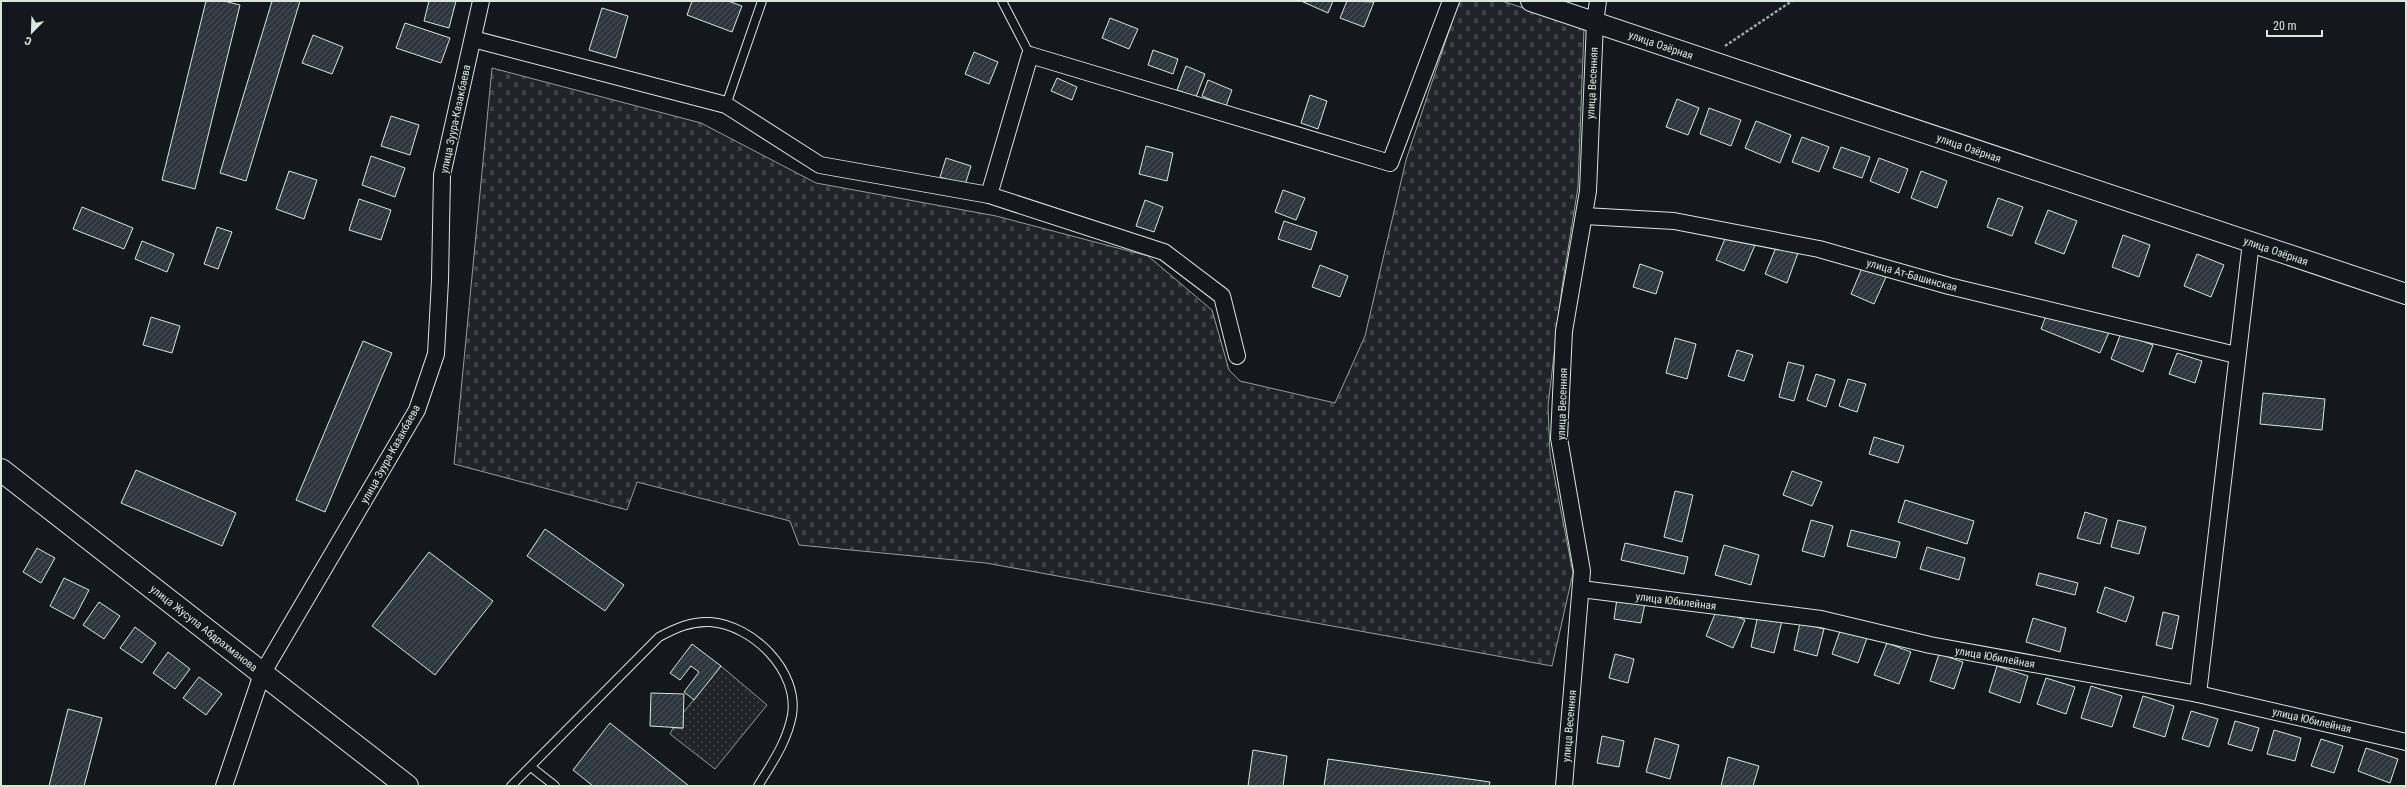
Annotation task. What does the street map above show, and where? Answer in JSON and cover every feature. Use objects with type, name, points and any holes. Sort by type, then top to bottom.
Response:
[{"type":"highway","name":"улица Жусупа Абдрахманова","points":[[1,470],[407,786]]},
{"type":"street","name":"улица Зуура-Казакбаева","points":[[224,786],[262,674],[417,410],[436,354],[440,280],[442,175],[481,1]]},
{"type":"street","points":[[989,195],[1030,55],[1390,163],[1451,1]]},
{"type":"street","name":"улица Озёрная","points":[[1531,1],[2406,294]]},
{"type":"street","name":"улица Весенняя","points":[[1564,786],[1582,571],[1559,438],[1564,331],[1588,191],[1595,22],[1598,1]]},
{"type":"street","points":[[473,39],[726,105],[820,165],[989,195],[1164,252],[1222,296],[1237,356]]},
{"type":"street","name":"улица Ат-Башинская","points":[[1584,216],[1674,221],[1819,249],[1949,286],[2236,354]]},
{"type":"street","points":[[2198,694],[2236,354],[2251,242]]},
{"type":"street","name":"улица Юбилейная","points":[[1581,589],[1821,619],[1930,645],[2198,694],[2406,742]]},
{"type":"lane","points":[[726,105],[762,1]]},
{"type":"lane","points":[[1002,1],[1030,55]]},
{"type":"lane","points":[[511,786],[659,637],[683,624],[710,622],[737,628],[760,642],[778,663],[789,687],[792,714],[783,747],[758,786]]},
{"type":"lane","points":[[531,767],[555,786]]},
{"type":"path","points":[[1705,59],[1792,1]]},
{"type":"green space","points":[[1459,1],[1502,1],[1584,28],[1578,187],[1562,287],[1548,406],[1550,454],[1573,573],[1552,666],[986,563],[799,545],[790,521],[637,482],[627,510],[454,464],[492,68],[701,123],[816,183],[996,216],[1148,256],[1212,310],[1229,370],[1240,381],[1335,403],[1365,336],[1406,160]]},
{"type":"green space","points":[[721,666],[767,705],[715,769],[670,734],[673,728],[683,728],[683,713]]},
{"type":"building","points":[[206,1],[224,1],[240,5],[195,189],[162,180]]},
{"type":"building","points":[[272,1],[300,1],[246,181],[220,173]]},
{"type":"building","points":[[429,1],[456,1],[449,28],[424,21]]},
{"type":"building","points":[[692,1],[728,1],[742,6],[732,32],[687,15]]},
{"type":"building","points":[[1301,1],[1333,1],[1328,13]]},
{"type":"building","points":[[1347,1],[1374,2],[1364,27],[1340,18]]},
{"type":"building","points":[[602,8],[628,16],[616,58],[589,50]]},
{"type":"building","points":[[1110,18],[1138,29],[1129,49],[1102,38]]},
{"type":"building","points":[[405,23],[450,38],[441,63],[396,48]]},
{"type":"building","points":[[313,35],[343,47],[332,74],[302,63]]},
{"type":"building","points":[[1153,50],[1178,59],[1173,74],[1148,65]]},
{"type":"building","points":[[974,52],[998,62],[989,84],[965,74]]},
{"type":"building","points":[[1186,66],[1205,74],[1196,97],[1177,90]]},
{"type":"building","points":[[1057,78],[1077,87],[1072,100],[1051,91]]},
{"type":"building","points":[[1208,80],[1232,90],[1226,106],[1202,96]]},
{"type":"building","points":[[1310,95],[1327,101],[1318,129],[1301,123]]},
{"type":"building","points":[[1677,99],[1699,108],[1688,135],[1666,127]]},
{"type":"building","points":[[1709,108],[1741,120],[1731,146],[1700,134]]},
{"type":"building","points":[[391,116],[419,125],[410,155],[381,146]]},
{"type":"building","points":[[1756,121],[1791,135],[1780,163],[1745,148]]},
{"type":"building","points":[[1802,137],[1829,147],[1819,172],[1792,162]]},
{"type":"building","points":[[1146,146],[1173,153],[1167,181],[1139,174]]},
{"type":"building","points":[[1841,147],[1870,157],[1862,178],[1833,168]]},
{"type":"building","points":[[371,156],[405,168],[395,197],[362,185]]},
{"type":"building","points":[[946,158],[971,166],[965,185],[940,177]]},
{"type":"building","points":[[1879,158],[1908,169],[1899,193],[1870,181]]},
{"type":"building","points":[[289,171],[317,180],[304,219],[276,209]]},
{"type":"building","points":[[1921,171],[1947,181],[1937,208],[1911,198]]},
{"type":"building","points":[[1283,190],[1305,198],[1296,220],[1275,212]]},
{"type":"building","points":[[1998,198],[2023,207],[2012,236],[1987,227]]},
{"type":"building","points":[[359,199],[391,210],[381,240],[349,230]]},
{"type":"building","points":[[1145,200],[1163,207],[1154,232],[1136,226]]},
{"type":"building","points":[[82,207],[133,228],[124,249],[73,229]]},
{"type":"building","points":[[2048,210],[2077,221],[2064,254],[2035,243]]},
{"type":"building","points":[[1284,221],[1317,232],[1311,250],[1278,239]]},
{"type":"building","points":[[217,227],[232,232],[218,269],[204,264]]},
{"type":"building","points":[[1727,234],[1755,245],[1744,271],[1716,260]]},
{"type":"building","points":[[2123,235],[2150,245],[2139,277],[2112,267]]},
{"type":"building","points":[[142,241],[174,254],[167,272],[135,259]]},
{"type":"building","points":[[1777,245],[1798,253],[1787,283],[1765,274]]},
{"type":"building","points":[[2197,254],[2224,265],[2211,297],[2184,286]]},
{"type":"building","points":[[1640,264],[1663,272],[1656,294],[1633,287]]},
{"type":"building","points":[[1320,265],[1348,276],[1340,297],[1312,287]]},
{"type":"building","points":[[1862,268],[1886,277],[1874,304],[1851,294]]},
{"type":"building","points":[[2050,305],[2110,330],[2100,353],[2041,329]]},
{"type":"building","points":[[151,317],[180,326],[172,353],[143,345]]},
{"type":"building","points":[[2121,333],[2153,345],[2143,372],[2111,359]]},
{"type":"building","points":[[1675,338],[1696,344],[1687,379],[1666,373]]},
{"type":"building","points":[[363,341],[392,353],[325,512],[296,500]]},
{"type":"building","points":[[1737,350],[1753,355],[1744,381],[1728,376]]},
{"type":"building","points":[[2177,353],[2202,361],[2195,383],[2169,374]]},
{"type":"building","points":[[1788,362],[1804,366],[1794,401],[1779,397]]},
{"type":"building","points":[[1816,374],[1835,380],[1826,407],[1807,400]]},
{"type":"building","points":[[1848,379],[1866,384],[1857,412],[1839,406]]},
{"type":"building","points":[[2263,393],[2325,399],[2322,430],[2260,424]]},
{"type":"building","points":[[1874,437],[1904,446],[1898,463],[1869,454]]},
{"type":"building","points":[[136,470],[236,513],[222,546],[121,503]]},
{"type":"building","points":[[1792,471],[1822,482],[1812,506],[1783,495]]},
{"type":"building","points":[[1675,491],[1693,495],[1682,542],[1664,537]]},
{"type":"building","points":[[1905,500],[1974,521],[1967,544],[1898,522]]},
{"type":"building","points":[[2085,512],[2107,519],[2100,544],[2077,538]]},
{"type":"building","points":[[1811,520],[1833,526],[1824,557],[1802,551]]},
{"type":"building","points":[[2118,520],[2146,527],[2139,554],[2111,547]]},
{"type":"building","points":[[545,529],[624,585],[605,611],[527,556]]},
{"type":"building","points":[[1851,530],[1900,542],[1896,558],[1847,546]]},
{"type":"building","points":[[1625,543],[1688,557],[1684,574],[1621,560]]},
{"type":"building","points":[[1724,545],[1759,555],[1751,585],[1715,575]]},
{"type":"building","points":[[1927,547],[1965,558],[1959,580],[1920,569]]},
{"type":"building","points":[[37,548],[55,558],[41,583],[23,572]]},
{"type":"building","points":[[429,552],[493,601],[435,675],[372,626]]},
{"type":"building","points":[[2039,573],[2078,583],[2075,595],[2036,585]]},
{"type":"building","points":[[64,578],[89,590],[74,619],[50,606]]},
{"type":"building","points":[[2105,587],[2134,597],[2126,622],[2097,612]]},
{"type":"building","points":[[1618,592],[1646,598],[1641,623],[1614,619]]},
{"type":"building","points":[[99,602],[120,616],[104,639],[83,625]]},
{"type":"building","points":[[1717,609],[1745,620],[1733,648],[1706,636]]},
{"type":"building","points":[[2163,612],[2179,616],[2172,649],[2156,645]]},
{"type":"building","points":[[1758,615],[1782,621],[1774,653],[1751,647]]},
{"type":"building","points":[[2033,618],[2066,628],[2060,652],[2026,642]]},
{"type":"building","points":[[1800,623],[1824,629],[1817,656],[1794,650]]},
{"type":"building","points":[[135,627],[156,643],[142,663],[120,648]]},
{"type":"building","points":[[1841,628],[1867,638],[1858,663],[1832,654]]},
{"type":"building","points":[[1887,643],[1911,652],[1899,684],[1874,675]]},
{"type":"building","points":[[692,644],[721,666],[694,700],[684,692],[699,672],[691,666],[680,680],[670,673]]},
{"type":"building","points":[[168,652],[190,669],[175,689],[153,673]]},
{"type":"building","points":[[1615,654],[1634,659],[1628,683],[1609,678]]},
{"type":"building","points":[[1939,654],[1963,662],[1954,689],[1930,681]]},
{"type":"building","points":[[1997,666],[2028,676],[2020,703],[1989,692]]},
{"type":"building","points":[[199,677],[222,694],[206,715],[183,698]]},
{"type":"building","points":[[2046,678],[2075,687],[2066,714],[2037,704]]},
{"type":"building","points":[[2091,686],[2122,696],[2112,727],[2081,718]]},
{"type":"building","points":[[651,693],[684,694],[683,728],[650,726]]},
{"type":"building","points":[[2143,696],[2174,706],[2165,737],[2133,727]]},
{"type":"building","points":[[68,709],[102,718],[84,786],[49,786]]},
{"type":"building","points":[[2191,711],[2218,719],[2209,747],[2182,739]]},
{"type":"building","points":[[2235,721],[2259,728],[2252,751],[2228,744]]},
{"type":"building","points":[[610,723],[689,786],[593,786],[573,770]]},
{"type":"building","points":[[2274,730],[2301,738],[2295,761],[2267,754]]},
{"type":"building","points":[[1602,736],[1624,741],[1619,767],[1597,763]]},
{"type":"building","points":[[1655,738],[1679,745],[1670,779],[1646,772]]},
{"type":"building","points":[[2321,739],[2343,746],[2334,773],[2311,766]]},
{"type":"building","points":[[2366,748],[2398,759],[2390,783],[2358,771]]},
{"type":"building","points":[[1253,750],[1287,756],[1283,786],[1248,786]]},
{"type":"building","points":[[1728,757],[1759,766],[1753,786],[1721,786]]},
{"type":"building","points":[[1328,759],[1490,782],[1489,786],[1324,786]]}]
